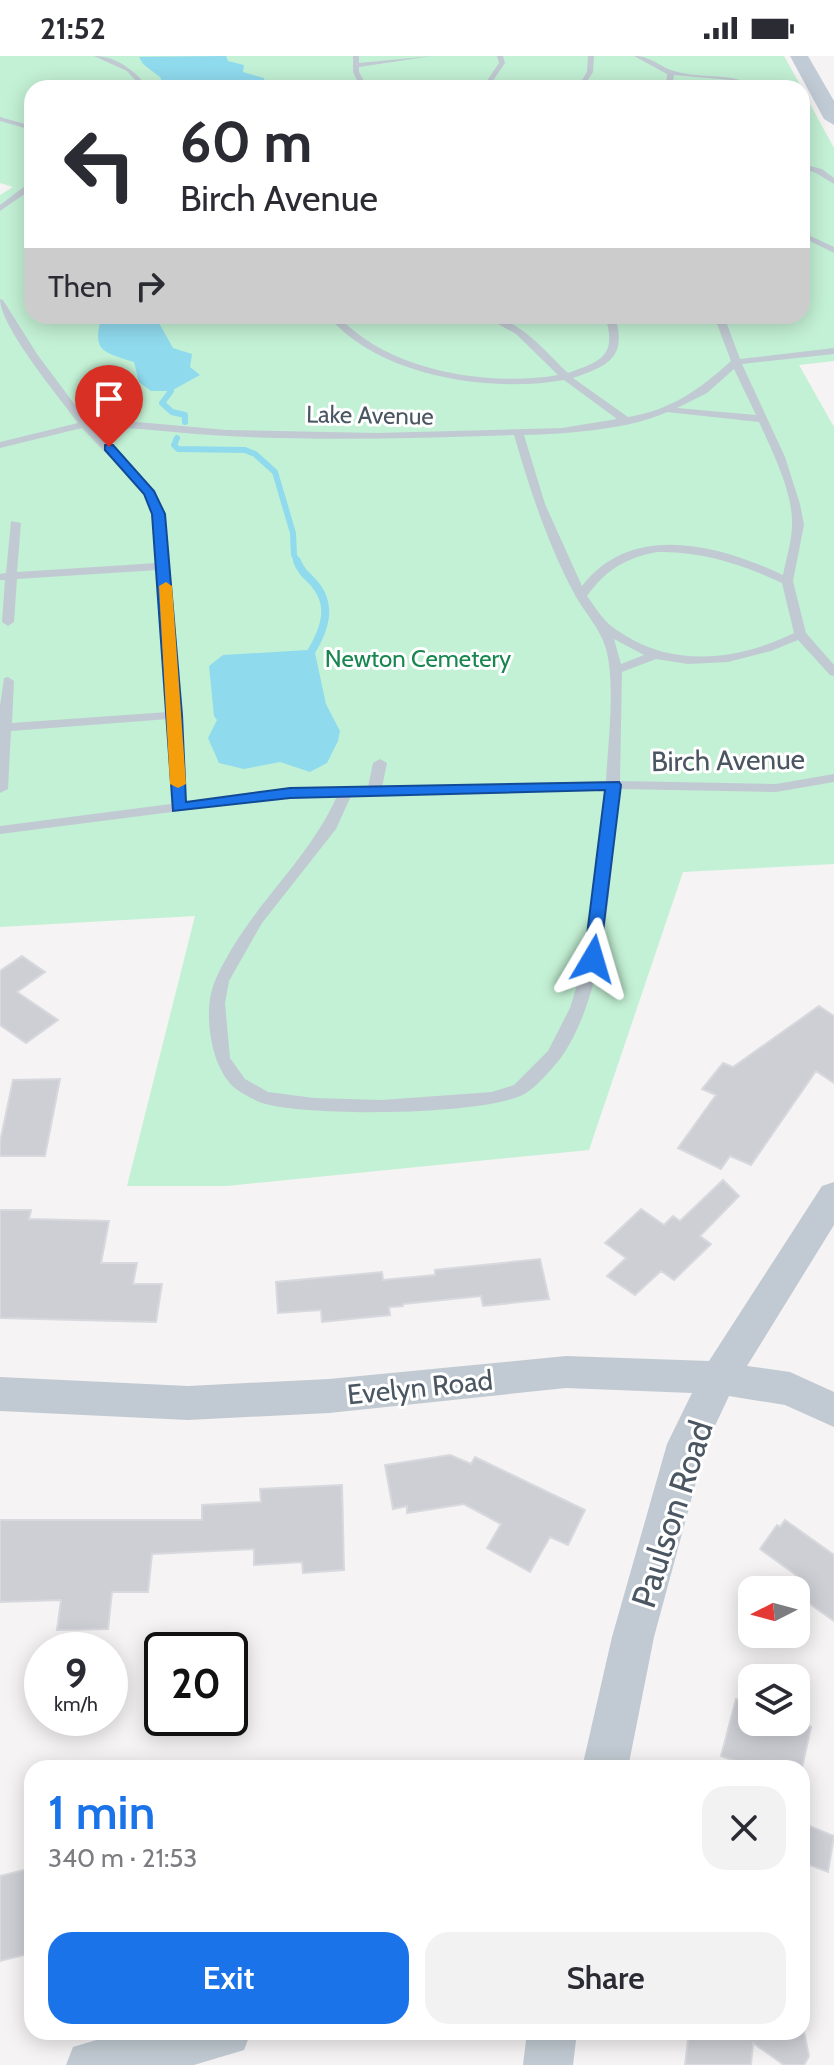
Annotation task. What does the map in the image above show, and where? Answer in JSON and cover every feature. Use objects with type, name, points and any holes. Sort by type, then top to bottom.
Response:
[{"type":"main road","points":[[799,56],[834,119]]},
{"type":"street","name":"Paulson Road","points":[[607,1760],[633,1637],[687,1444],[719,1378],[834,1196]]},
{"type":"street","name":"Evelyn Road","points":[[0,1394],[188,1403],[329,1396],[566,1372],[719,1378],[790,1389],[834,1410]]},
{"type":"street","points":[[91,2065],[193,2040]]},
{"type":"street","points":[[548,2065],[551,2040]]},
{"type":"lane","points":[[97,56],[129,70],[138,80]]},
{"type":"lane","points":[[356,56],[361,80]]},
{"type":"lane","points":[[356,65],[429,56]]},
{"type":"lane","points":[[490,80],[502,63],[500,56]]},
{"type":"lane","points":[[585,80],[590,72],[591,56]]},
{"type":"lane","points":[[640,56],[671,73],[711,75],[729,80]]},
{"type":"lane","points":[[670,80],[671,73]]},
{"type":"lane","points":[[0,119],[24,126]]},
{"type":"lane","points":[[810,168],[834,182]]},
{"type":"lane","points":[[0,209],[24,191]]},
{"type":"lane","points":[[810,238],[834,250]]},
{"type":"lane","points":[[0,302],[33,355],[84,424],[150,493],[159,514],[175,715],[178,807]]},
{"type":"lane","points":[[342,324],[377,347],[437,373],[493,383],[565,376],[590,369],[614,352],[618,339],[613,324]]},
{"type":"lane","points":[[504,324],[519,332],[565,376],[628,422]]},
{"type":"lane","points":[[722,324],[784,468],[795,504],[798,525],[787,581],[800,634],[834,672]]},
{"type":"lane","points":[[736,362],[834,351]]},
{"type":"lane","name":"Lake Avenue","points":[[0,445],[84,424],[134,424],[227,433],[376,436],[519,434],[585,429],[628,422],[666,409],[704,391],[736,362]]},
{"type":"lane","points":[[666,409],[761,419]]},
{"type":"lane","points":[[346,792],[331,826],[256,920],[221,981],[217,1003],[222,1059],[239,1083],[265,1098],[314,1104],[381,1106],[492,1098],[520,1089],[554,1055],[578,1008],[593,959],[613,785],[616,670],[613,650],[603,626],[581,596],[540,504],[519,434]]},
{"type":"lane","points":[[8,622],[6,577],[15,523]]},
{"type":"lane","points":[[581,596],[597,574],[615,561],[656,550],[707,553],[763,569],[787,581]]},
{"type":"lane","points":[[6,577],[165,566]]},
{"type":"lane","points":[[603,626],[654,655],[696,660],[737,656],[785,643],[800,634]]},
{"type":"lane","points":[[616,670],[654,655]]},
{"type":"lane","points":[[1,789],[8,681]]},
{"type":"lane","points":[[3,728],[175,715]]},
{"type":"lane","points":[[374,791],[380,763]]},
{"type":"lane","name":"Birch Avenue","points":[[0,830],[290,793],[613,785],[776,788],[834,778]]},
{"type":"green space","name":"Newton Cemetery","points":[[0,56],[784,56],[798,80],[24,80],[24,324],[810,324],[810,104],[834,148],[834,361],[799,365],[834,427],[834,864],[683,872],[589,1150],[227,1186],[127,1186],[195,916],[0,927],[0,195],[13,187],[0,183]]},
{"type":"water","points":[[226,56],[228,61],[244,65],[243,72],[264,80],[161,80],[139,57]]},
{"type":"water","points":[[100,324],[160,324],[173,348],[192,354],[190,367],[200,375],[171,391],[151,391],[139,382],[134,362],[114,356],[102,348]]},
{"type":"water","points":[[307,650],[315,653],[326,704],[340,731],[327,763],[310,772],[280,762],[244,769],[219,763],[208,738],[217,720],[209,666],[223,655]]},
{"type":"building","points":[[22,956],[45,972],[17,992],[58,1020],[26,1043],[0,1025],[0,971]]},
{"type":"building","points":[[819,1006],[834,1016],[834,1083],[816,1071],[751,1165],[730,1156],[721,1169],[678,1148],[716,1095],[702,1089],[723,1063],[733,1067]]},
{"type":"building","points":[[60,1079],[45,1156],[0,1156],[13,1080]]},
{"type":"building","points":[[723,1180],[739,1196],[700,1236],[711,1244],[674,1280],[661,1271],[635,1295],[607,1276],[626,1258],[605,1243],[641,1209],[664,1225],[673,1216],[680,1221]]},
{"type":"building","points":[[0,1210],[31,1210],[29,1219],[109,1221],[101,1263],[137,1263],[133,1284],[162,1284],[156,1322],[0,1318]]},
{"type":"building","points":[[540,1259],[549,1299],[483,1306],[481,1296],[403,1304],[389,1307],[390,1315],[322,1322],[321,1310],[278,1313],[276,1282],[382,1272],[383,1280],[435,1275],[435,1270]]},
{"type":"building","points":[[450,1455],[471,1464],[475,1457],[585,1510],[568,1545],[550,1537],[530,1572],[487,1548],[501,1524],[464,1504],[407,1513],[407,1506],[393,1509],[385,1465]]},
{"type":"building","points":[[342,1485],[344,1570],[303,1573],[302,1562],[254,1565],[254,1549],[152,1554],[148,1592],[112,1592],[108,1629],[57,1630],[61,1600],[0,1602],[0,1520],[202,1520],[202,1505],[261,1502],[260,1489]]},
{"type":"building","points":[[785,1520],[834,1555],[834,1621],[810,1604],[810,1576],[795,1576],[760,1549],[777,1525],[780,1527]]},
{"type":"building","points":[[736,1699],[738,1736],[809,1736],[804,1760],[732,1760],[721,1756]]},
{"type":"building","points":[[810,1826],[834,1836],[828,1872],[810,1865]]},
{"type":"building","points":[[24,1870],[24,1955],[0,1961],[0,1876]]},
{"type":"building","points":[[688,2040],[806,2040],[809,2056],[804,2065],[784,2065],[753,2043],[751,2065],[685,2065]]},
{"type":"waterway","points":[[171,391],[162,403],[172,412],[185,415],[185,422]]},
{"type":"waterway","points":[[177,438],[174,445],[178,449],[245,450],[255,454],[275,472],[293,533],[297,561]]},
{"type":"waterway","points":[[297,561],[319,590],[325,608],[323,625],[311,652]]},
{"type":"slow traffic","points":[[166,586],[178,784]]},
{"type":"route","points":[[109,447],[150,493],[159,514],[175,715],[178,807],[290,793],[613,785],[593,959]]}]
